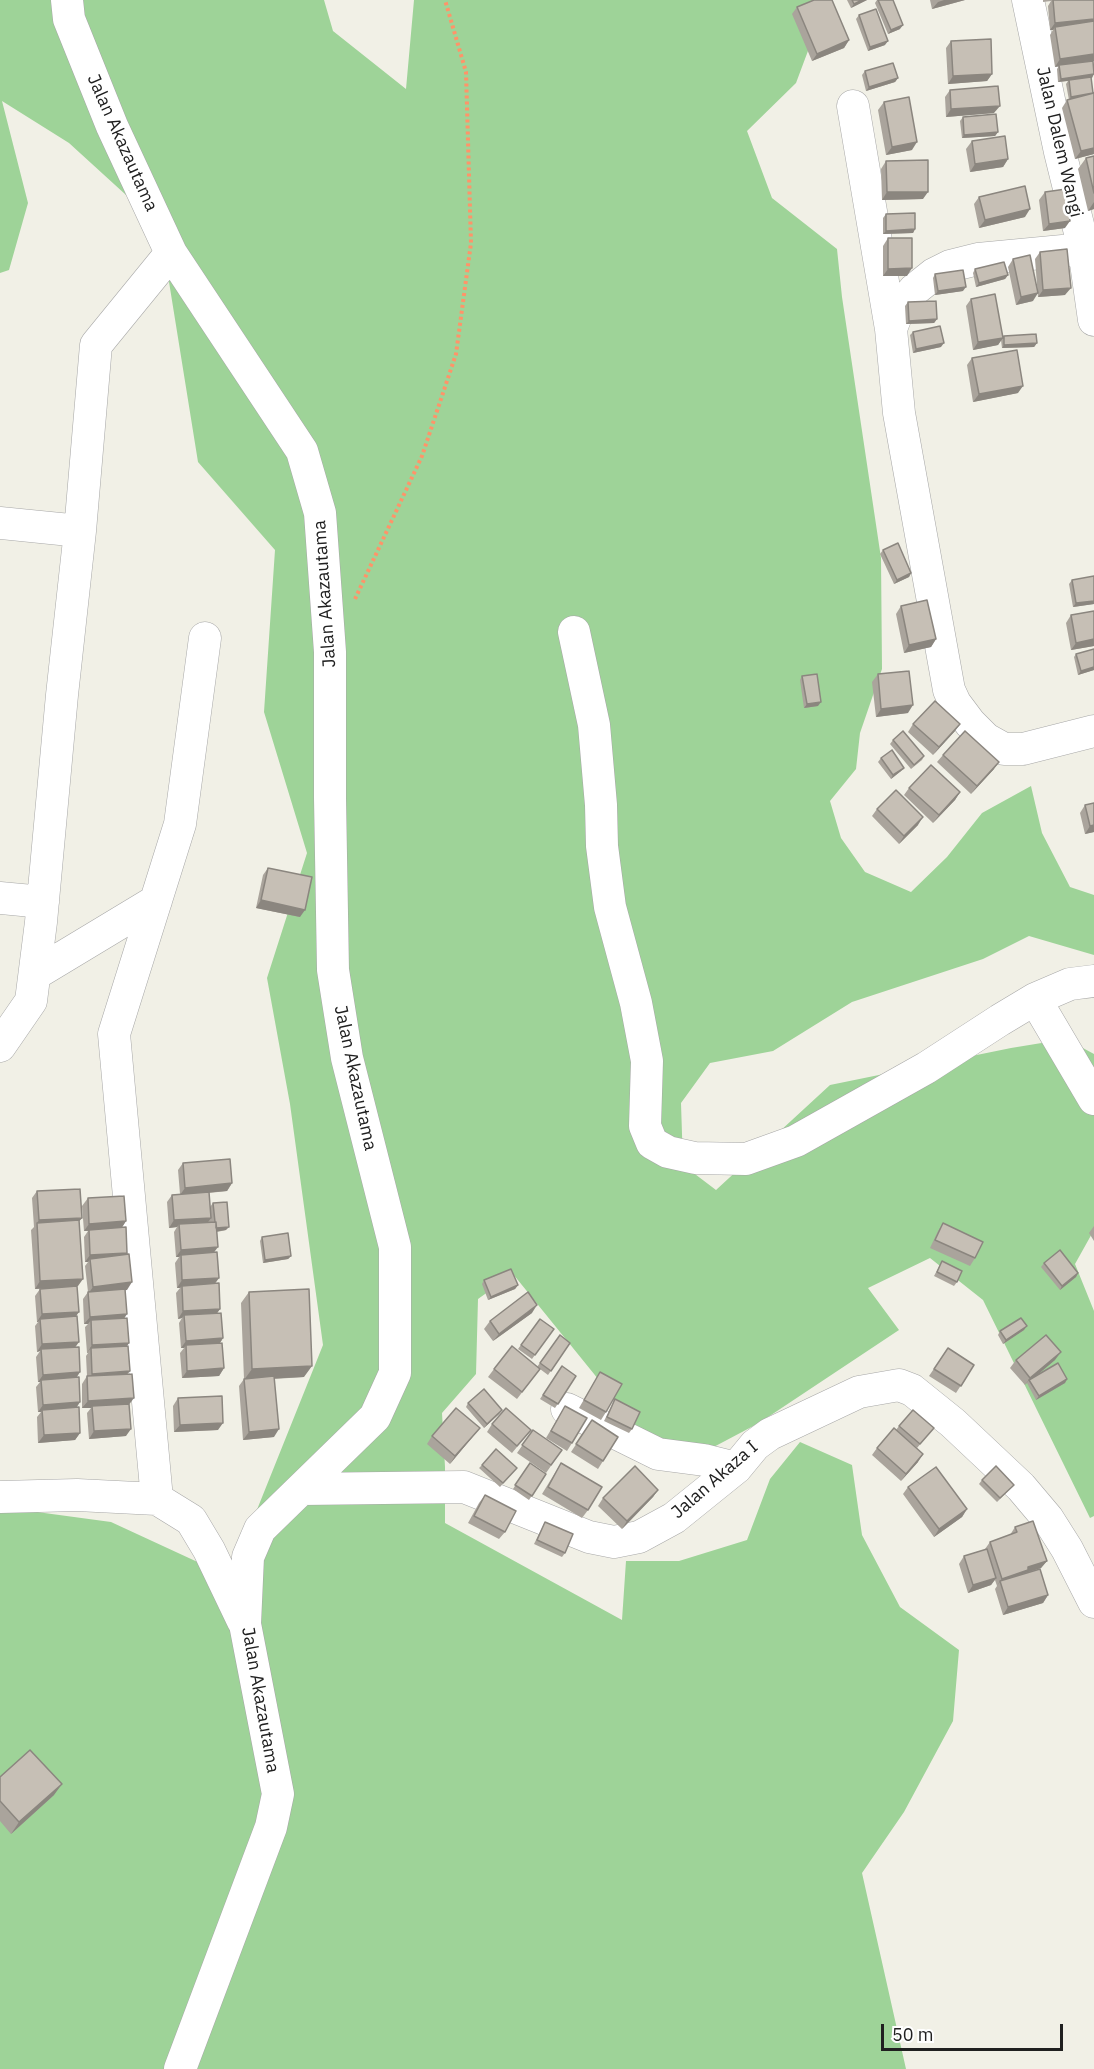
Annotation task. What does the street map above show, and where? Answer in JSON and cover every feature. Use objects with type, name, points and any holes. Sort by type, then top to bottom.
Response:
[{"type":"street","name":"Jalan Akazautama","points":[[67,0],[69,19],[112,126],[171,253],[302,451],[320,513],[330,652],[333,970],[347,1058],[395,1247],[395,1373],[375,1417],[260,1529],[248,1557],[245,1624],[278,1794],[271,1827],[180,2069]]},
{"type":"street","name":"Jalan Dalem Wangi","points":[[1028,0],[1060,152],[1084,249],[1094,320]]},
{"type":"street","points":[[852,106],[891,329],[899,413],[950,690],[955,703],[986,740],[1004,749],[1023,749],[1094,731]]},
{"type":"street","points":[[891,329],[899,308],[914,290],[934,274],[950,266],[978,259],[1084,249]]},
{"type":"street","points":[[0,1046],[31,1001],[35,974],[80,531],[96,345],[171,253]]},
{"type":"street","points":[[0,523],[80,531]]},
{"type":"street","points":[[574,632],[594,725],[602,846],[610,907],[636,1003],[647,1061],[645,1126],[652,1143],[668,1152],[695,1158],[746,1159],[796,1141],[926,1068],[1035,999],[1070,984],[1094,981]]},
{"type":"street","points":[[157,1498],[114,1034],[180,824],[205,638]]},
{"type":"street","points":[[0,898],[43,902]]},
{"type":"street","points":[[35,974],[156,901]]},
{"type":"street","points":[[1035,999],[1094,1099]]},
{"type":"street","name":"Jalan Akaza I","points":[[302,1489],[464,1487],[589,1537],[614,1542],[639,1537],[675,1518],[735,1468],[755,1445],[770,1434],[859,1392],[899,1385],[912,1390],[953,1423],[1021,1487],[1048,1519],[1067,1549],[1094,1602]]},
{"type":"street","points":[[567,1409],[658,1454],[704,1460],[735,1468]]},
{"type":"street","points":[[0,1497],[77,1495],[157,1498],[191,1520],[209,1550],[245,1624]]},
{"type":"path","points":[[354,600],[422,456],[456,354],[471,243],[466,72],[445,0]]},
{"type":"green space","points":[[0,0],[324,0],[333,31],[406,89],[414,0],[827,0],[796,83],[747,131],[772,198],[837,249],[842,297],[881,558],[882,669],[860,733],[856,769],[830,801],[841,838],[865,872],[911,892],[947,857],[982,813],[1031,786],[1042,833],[1070,887],[1094,895],[1094,955],[1029,936],[983,959],[852,1002],[773,1051],[710,1063],[681,1103],[683,1165],[716,1190],[830,1085],[1066,1039],[1094,1054],[1094,1230],[1075,1264],[1094,1311],[1094,1516],[1090,1518],[983,1300],[930,1258],[868,1288],[899,1330],[759,1423],[691,1459],[639,1436],[607,1390],[513,1274],[478,1299],[476,1374],[442,1413],[445,1523],[622,1620],[626,1561],[679,1561],[747,1540],[770,1479],[800,1442],[852,1465],[862,1535],[900,1607],[959,1650],[953,1721],[904,1812],[862,1873],[906,2069],[0,2069],[0,1507],[111,1522],[230,1577],[323,1345],[290,1104],[267,978],[307,853],[264,712],[275,550],[198,462],[160,226],[69,143],[2,101],[28,203],[9,270],[0,273]]},
{"type":"building","points":[[814,0],[832,0],[849,40],[817,54],[797,7]]},
{"type":"building","points":[[878,0],[893,0],[903,25],[891,30]]},
{"type":"building","points":[[1053,0],[1094,0],[1094,19],[1055,23]]},
{"type":"building","points":[[876,9],[888,41],[870,47],[859,15]]},
{"type":"building","points":[[1094,21],[1094,54],[1060,59],[1055,27]]},
{"type":"building","points":[[991,39],[992,74],[953,76],[951,41]]},
{"type":"building","points":[[1093,61],[1094,74],[1061,79],[1059,65]]},
{"type":"building","points":[[893,63],[898,78],[869,87],[865,71]]},
{"type":"building","points":[[1091,77],[1093,93],[1071,97],[1069,80]]},
{"type":"building","points":[[998,86],[1000,106],[951,109],[950,90]]},
{"type":"building","points":[[1094,93],[1094,148],[1081,151],[1067,100]]},
{"type":"building","points":[[909,97],[917,142],[892,147],[884,102]]},
{"type":"building","points":[[996,114],[998,132],[964,135],[963,117]]},
{"type":"building","points":[[1005,136],[1008,159],[975,164],[972,141]]},
{"type":"building","points":[[1094,156],[1094,193],[1086,158]]},
{"type":"building","points":[[928,160],[928,192],[887,192],[886,161]]},
{"type":"building","points":[[1025,186],[1030,209],[985,220],[979,197]]},
{"type":"building","points":[[1066,189],[1070,221],[1049,224],[1045,192]]},
{"type":"building","points":[[915,213],[915,229],[886,231],[886,214]]},
{"type":"building","points":[[888,238],[912,238],[912,268],[888,269]]},
{"type":"building","points":[[1067,249],[1071,288],[1043,290],[1040,252]]},
{"type":"building","points":[[1030,255],[1038,293],[1021,297],[1013,259]]},
{"type":"building","points":[[1004,262],[1008,275],[979,283],[975,269]]},
{"type":"building","points":[[963,270],[966,287],[938,291],[935,274]]},
{"type":"building","points":[[995,294],[1003,338],[978,342],[971,299]]},
{"type":"building","points":[[936,301],[937,319],[909,321],[908,302]]},
{"type":"building","points":[[940,326],[944,343],[916,349],[913,332]]},
{"type":"building","points":[[1036,334],[1037,343],[1004,345],[1004,336]]},
{"type":"building","points":[[1017,350],[1023,386],[979,394],[972,358]]},
{"type":"building","points":[[898,543],[911,573],[897,580],[883,550]]},
{"type":"building","points":[[1094,576],[1094,601],[1076,603],[1072,580]]},
{"type":"building","points":[[927,600],[936,639],[909,645],[901,606]]},
{"type":"building","points":[[1094,611],[1094,639],[1076,643],[1071,615]]},
{"type":"building","points":[[1094,649],[1094,667],[1081,671],[1076,654]]},
{"type":"building","points":[[909,671],[913,705],[881,709],[878,674]]},
{"type":"building","points":[[817,674],[821,702],[807,704],[802,676]]},
{"type":"building","points":[[935,701],[960,724],[939,747],[913,724]]},
{"type":"building","points":[[903,731],[924,756],[914,765],[893,740]]},
{"type":"building","points":[[965,731],[999,762],[977,786],[943,755]]},
{"type":"building","points":[[892,750],[904,768],[893,775],[881,758]]},
{"type":"building","points":[[931,765],[960,792],[939,815],[909,788]]},
{"type":"building","points":[[896,790],[923,817],[904,836],[877,809]]},
{"type":"building","points":[[1094,803],[1094,825],[1090,826],[1085,805]]},
{"type":"building","points":[[268,868],[312,877],[305,910],[261,900]]},
{"type":"building","points":[[230,1159],[232,1183],[185,1188],[183,1163]]},
{"type":"building","points":[[80,1189],[82,1218],[39,1220],[37,1191]]},
{"type":"building","points":[[209,1192],[211,1218],[174,1220],[172,1195]]},
{"type":"building","points":[[124,1196],[126,1221],[89,1224],[88,1198]]},
{"type":"building","points":[[227,1202],[229,1227],[216,1228],[213,1203]]},
{"type":"building","points":[[79,1220],[83,1279],[40,1281],[37,1223]]},
{"type":"building","points":[[216,1222],[218,1247],[181,1250],[179,1224]]},
{"type":"building","points":[[943,1223],[983,1242],[975,1258],[935,1240]]},
{"type":"building","points":[[126,1227],[127,1253],[90,1255],[89,1230]]},
{"type":"building","points":[[288,1233],[291,1256],[265,1260],[262,1237]]},
{"type":"building","points":[[1060,1250],[1078,1273],[1062,1286],[1044,1263]]},
{"type":"building","points":[[217,1252],[219,1278],[182,1280],[181,1255]]},
{"type":"building","points":[[129,1254],[132,1282],[93,1287],[90,1259]]},
{"type":"building","points":[[942,1261],[962,1271],[957,1282],[937,1272]]},
{"type":"building","points":[[511,1269],[518,1285],[491,1297],[484,1280]]},
{"type":"building","points":[[219,1283],[220,1309],[183,1311],[182,1286]]},
{"type":"building","points":[[77,1286],[79,1312],[42,1314],[40,1289]]},
{"type":"building","points":[[125,1289],[127,1314],[90,1317],[88,1292]]},
{"type":"building","points":[[309,1289],[312,1366],[252,1369],[249,1292]]},
{"type":"building","points":[[528,1292],[537,1305],[499,1334],[490,1321]]},
{"type":"building","points":[[221,1313],[223,1338],[186,1341],[184,1315]]},
{"type":"building","points":[[77,1316],[79,1342],[42,1344],[40,1319]]},
{"type":"building","points":[[127,1318],[129,1343],[92,1345],[91,1320]]},
{"type":"building","points":[[1021,1318],[1027,1326],[1006,1340],[1000,1331]]},
{"type":"building","points":[[540,1319],[554,1329],[535,1355],[521,1345]]},
{"type":"building","points":[[560,1335],[570,1343],[551,1371],[540,1363]]},
{"type":"building","points":[[1046,1335],[1061,1352],[1030,1378],[1016,1360]]},
{"type":"building","points":[[222,1343],[224,1368],[187,1371],[186,1345]]},
{"type":"building","points":[[128,1346],[130,1371],[92,1374],[91,1348]]},
{"type":"building","points":[[512,1346],[540,1369],[522,1392],[494,1369]]},
{"type":"building","points":[[79,1347],[80,1372],[43,1375],[41,1349]]},
{"type":"building","points":[[948,1348],[974,1365],[961,1386],[934,1369]]},
{"type":"building","points":[[1058,1363],[1067,1379],[1039,1396],[1029,1380]]},
{"type":"building","points":[[562,1366],[576,1376],[558,1404],[543,1395]]},
{"type":"building","points":[[600,1372],[622,1384],[606,1412],[584,1400]]},
{"type":"building","points":[[132,1374],[134,1398],[88,1401],[87,1376]]},
{"type":"building","points":[[274,1376],[279,1429],[249,1432],[244,1379]]},
{"type":"building","points":[[79,1377],[80,1402],[43,1405],[41,1380]]},
{"type":"building","points":[[484,1389],[502,1410],[487,1424],[468,1403]]},
{"type":"building","points":[[222,1396],[223,1423],[180,1425],[178,1398]]},
{"type":"building","points":[[615,1399],[640,1412],[632,1429],[607,1417]]},
{"type":"building","points":[[129,1404],[131,1429],[94,1431],[92,1406]]},
{"type":"building","points":[[565,1406],[587,1418],[572,1443],[551,1431]]},
{"type":"building","points":[[79,1407],[80,1433],[44,1435],[42,1410]]},
{"type":"building","points":[[456,1408],[480,1428],[455,1456],[432,1436]]},
{"type":"building","points":[[506,1408],[531,1430],[517,1446],[492,1424]]},
{"type":"building","points":[[913,1410],[934,1428],[920,1444],[899,1426]]},
{"type":"building","points":[[592,1420],[618,1437],[603,1461],[576,1444]]},
{"type":"building","points":[[894,1428],[923,1454],[906,1474],[877,1448]]},
{"type":"building","points":[[533,1430],[562,1450],[551,1465],[522,1445]]},
{"type":"building","points":[[496,1449],[517,1468],[503,1483],[482,1465]]},
{"type":"building","points":[[530,1463],[546,1474],[532,1496],[515,1485]]},
{"type":"building","points":[[561,1463],[602,1487],[588,1510],[548,1487]]},
{"type":"building","points":[[635,1466],[658,1490],[627,1521],[603,1498]]},
{"type":"building","points":[[996,1466],[1014,1485],[1000,1498],[982,1480]]},
{"type":"building","points":[[936,1467],[967,1509],[939,1529],[908,1487]]},
{"type":"building","points":[[485,1495],[516,1511],[505,1532],[474,1516]]},
{"type":"building","points":[[1033,1521],[1047,1561],[1002,1579],[990,1542],[1017,1532],[1015,1527]]},
{"type":"building","points":[[545,1522],[573,1534],[565,1553],[537,1540]]},
{"type":"building","points":[[987,1549],[996,1578],[973,1585],[964,1556]]},
{"type":"building","points":[[1040,1569],[1048,1595],[1008,1607],[1000,1581]]},
{"type":"building","points":[[30,1750],[62,1784],[19,1822],[0,1801],[0,1777]]}]
